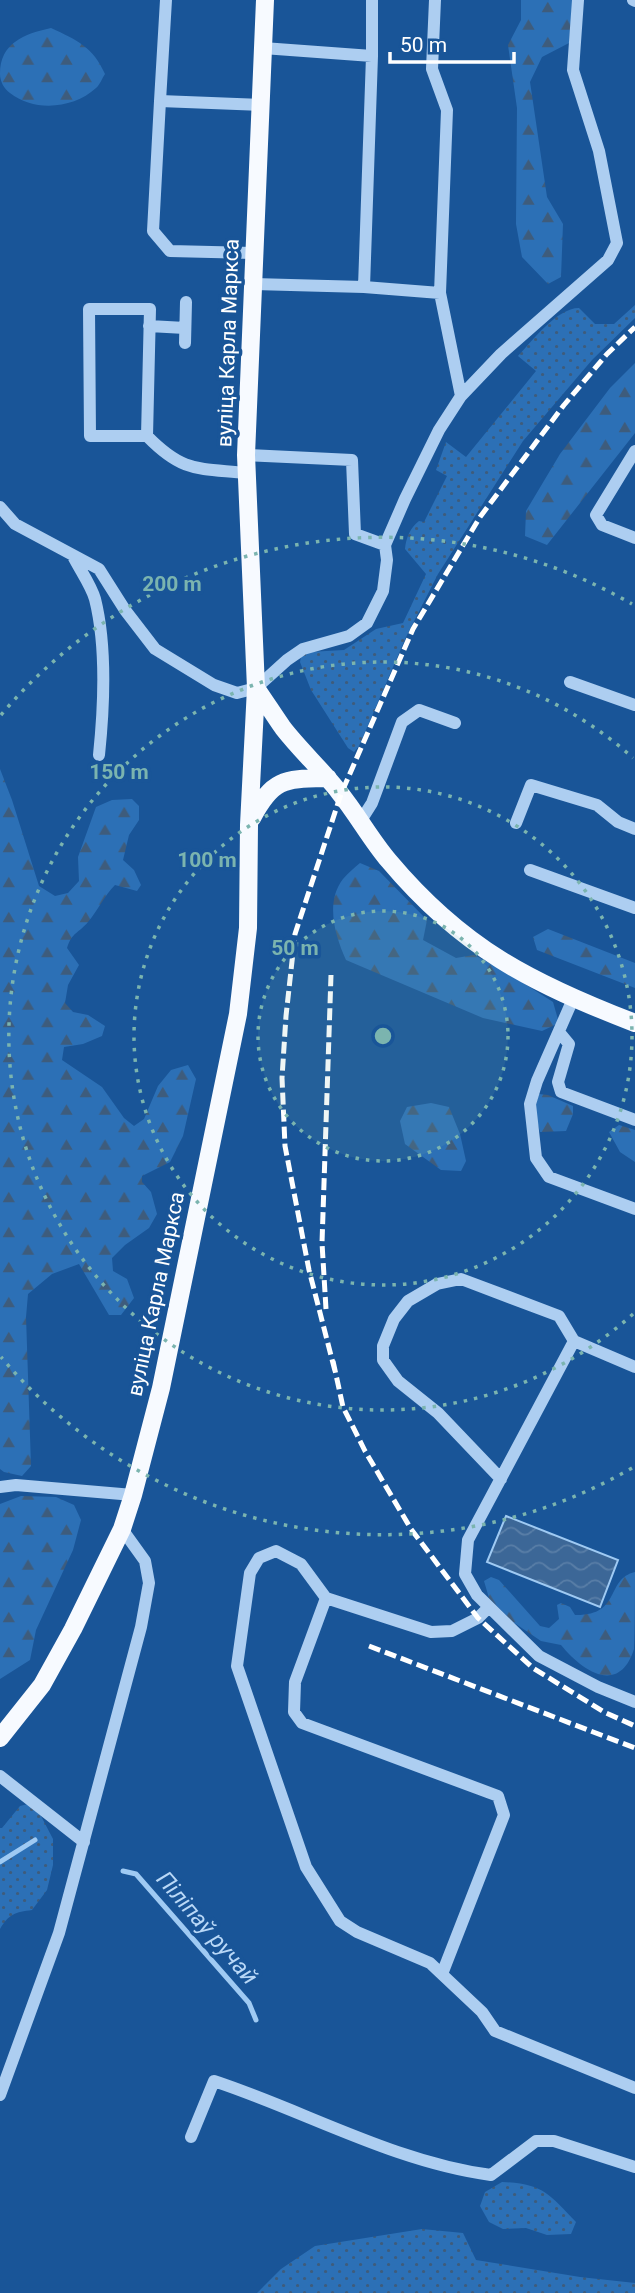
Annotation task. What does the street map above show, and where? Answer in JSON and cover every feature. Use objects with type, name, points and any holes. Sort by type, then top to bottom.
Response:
[{"type":"main road","name":"вуліца Карла Маркса","points":[[0,1738],[42,1685],[73,1629],[122,1529],[134,1495],[161,1388],[238,1014],[248,928],[248,825],[256,688],[246,464],[265,0]]},
{"type":"main road","points":[[256,688],[284,729],[328,778],[387,859],[425,902],[501,962],[573,999],[635,1023]]},
{"type":"main road","name":"вуліца Карла Маркса","points":[[248,825],[264,795],[281,782],[300,778],[328,778]]},
{"type":"street","points":[[166,0],[153,231],[170,251],[253,253]]},
{"type":"street","points":[[364,288],[372,0]]},
{"type":"street","points":[[435,0],[432,69],[447,110],[440,293],[461,396]]},
{"type":"street","points":[[0,507],[15,524],[99,569],[125,610],[155,649],[214,685],[237,693],[256,688],[303,649],[349,636],[367,623],[383,591],[387,560],[385,545],[439,430],[461,396],[508,347],[608,260],[617,243],[600,151],[573,69],[578,0]]},
{"type":"street","points":[[263,48],[372,56]]},
{"type":"street","points":[[160,101],[262,105]]},
{"type":"street","points":[[253,284],[440,293]]},
{"type":"street","points":[[185,343],[186,302]]},
{"type":"street","points":[[147,436],[150,309],[89,309],[90,436],[147,436],[165,454],[188,467],[352,460],[355,534],[385,545]]},
{"type":"street","points":[[149,326],[185,328]]},
{"type":"street","points":[[635,451],[596,515],[602,525],[635,538]]},
{"type":"street","points":[[0,522],[15,524]]},
{"type":"street","points":[[73,556],[94,597],[101,640],[102,726],[99,755]]},
{"type":"street","points":[[570,682],[635,705]]},
{"type":"street","points":[[360,822],[372,803],[402,722],[419,710],[455,723]]},
{"type":"street","points":[[516,823],[531,785],[597,806],[618,822],[635,829]]},
{"type":"street","points":[[530,870],[635,908]]},
{"type":"street","points":[[573,999],[530,1104],[536,1157],[549,1177],[635,1209]]},
{"type":"street","points":[[559,1032],[569,1044],[558,1082],[561,1092],[635,1120]]},
{"type":"street","points":[[501,1479],[438,1413],[398,1381],[383,1360],[383,1346],[394,1319],[408,1301],[437,1284],[461,1279],[559,1316],[574,1341],[635,1367]]},
{"type":"street","points":[[574,1341],[468,1540],[465,1574],[477,1595],[540,1656],[598,1687],[635,1702]]},
{"type":"street","points":[[0,1487],[16,1485],[134,1495]]},
{"type":"street","points":[[0,2095],[59,1933],[141,1627],[149,1583],[145,1561],[122,1529]]},
{"type":"street","points":[[489,1607],[478,1618],[452,1631],[431,1632],[326,1598],[301,1564],[276,1551],[259,1558],[250,1573],[237,1666],[306,1867],[340,1921],[357,1932],[430,1963],[482,2012],[495,2031],[635,2088]]},
{"type":"street","points":[[326,1598],[295,1682],[294,1712],[302,1723],[498,1796],[504,1815],[442,1974]]},
{"type":"street","points":[[0,1776],[84,1842]]},
{"type":"street","points":[[191,2137],[214,2081],[403,2154],[458,2171],[491,2175],[536,2141],[554,2141],[635,2167]]},
{"type":"green space","points":[[521,0],[573,0],[569,43],[542,57],[530,82],[547,197],[563,224],[561,277],[548,284],[522,257],[516,224],[517,108],[508,45],[521,20]]},
{"type":"green space","points":[[51,28],[83,45],[95,57],[105,74],[99,85],[87,95],[53,106],[20,99],[4,87],[0,77],[1,63],[9,47],[23,37]]},
{"type":"green space","points":[[635,305],[635,318],[592,360],[523,441],[438,574],[354,752],[348,748],[311,690],[300,662],[301,657],[309,652],[344,650],[376,629],[403,623],[426,574],[405,549],[406,541],[416,524],[419,521],[424,522],[447,476],[436,470],[446,442],[466,457],[536,371],[518,356],[562,313],[579,308],[595,324],[614,324]]},
{"type":"green space","points":[[635,363],[635,433],[547,545],[525,536],[526,511],[560,454],[610,388]]},
{"type":"green space","points":[[0,769],[39,886],[55,896],[68,893],[79,881],[78,857],[96,807],[112,800],[132,799],[139,806],[139,820],[129,835],[123,860],[134,870],[141,885],[137,891],[115,885],[88,922],[73,936],[67,948],[79,965],[68,985],[65,1003],[73,1012],[88,1015],[105,1026],[102,1036],[83,1044],[64,1047],[62,1060],[102,1087],[124,1118],[134,1126],[144,1119],[158,1086],[171,1070],[188,1065],[196,1079],[183,1136],[170,1162],[142,1176],[142,1182],[151,1192],[157,1214],[149,1228],[112,1258],[113,1271],[127,1279],[134,1298],[121,1315],[109,1315],[79,1264],[52,1274],[28,1294],[26,1317],[31,1466],[22,1476],[0,1469]]},
{"type":"green space","points":[[360,863],[379,871],[427,920],[423,940],[456,958],[474,955],[503,970],[553,1002],[559,1023],[542,1031],[483,1018],[346,960],[335,930],[334,898],[343,879]]},
{"type":"green space","points":[[548,929],[635,963],[635,988],[537,950],[533,937]]},
{"type":"green space","points":[[539,1094],[573,1106],[573,1114],[566,1131],[540,1132],[534,1111]]},
{"type":"green space","points":[[431,1103],[449,1107],[460,1134],[466,1161],[461,1171],[441,1170],[405,1144],[400,1121],[407,1107]]},
{"type":"green space","points":[[619,1125],[635,1130],[635,1162],[620,1152],[609,1132]]},
{"type":"green space","points":[[21,1496],[56,1497],[74,1505],[81,1520],[73,1550],[36,1630],[30,1660],[0,1679],[0,1504]]},
{"type":"green space","points":[[635,1572],[634,1649],[619,1672],[610,1675],[589,1670],[561,1645],[541,1641],[513,1622],[489,1598],[484,1581],[491,1577],[499,1580],[540,1626],[549,1628],[559,1619],[557,1605],[561,1603],[570,1607],[575,1615],[600,1610],[607,1604],[620,1582]]},
{"type":"green space","points":[[28,1804],[41,1816],[53,1839],[53,1865],[47,1890],[32,1910],[13,1915],[0,1929],[0,1828],[20,1806]]},
{"type":"green space","points":[[502,2182],[527,2185],[551,2197],[576,2222],[571,2234],[547,2235],[526,2228],[503,2229],[489,2222],[480,2206],[485,2192]]},
{"type":"green space","points":[[422,2229],[463,2233],[476,2260],[635,2283],[635,2293],[257,2293],[281,2269],[315,2246]]},
{"type":"water","points":[[506,1516],[618,1560],[600,1607],[487,1562]]},
{"type":"waterway","name":"Піліпаў ручай","points":[[0,1862],[35,1840]]},
{"type":"waterway","name":"Піліпаў ручай","points":[[123,1871],[136,1874],[249,2003],[256,2020]]},
{"type":"railway","points":[[335,1371],[309,1270],[285,1146],[282,1078],[295,934],[341,794],[413,629],[480,517],[564,405],[607,354],[635,327]]},
{"type":"railway","points":[[326,1309],[322,1243],[331,975]]},
{"type":"railway","points":[[333,1361],[343,1407],[365,1451],[411,1529],[478,1618],[533,1668],[604,1712],[635,1726]]},
{"type":"railway","points":[[369,1646],[635,1748]]}]
